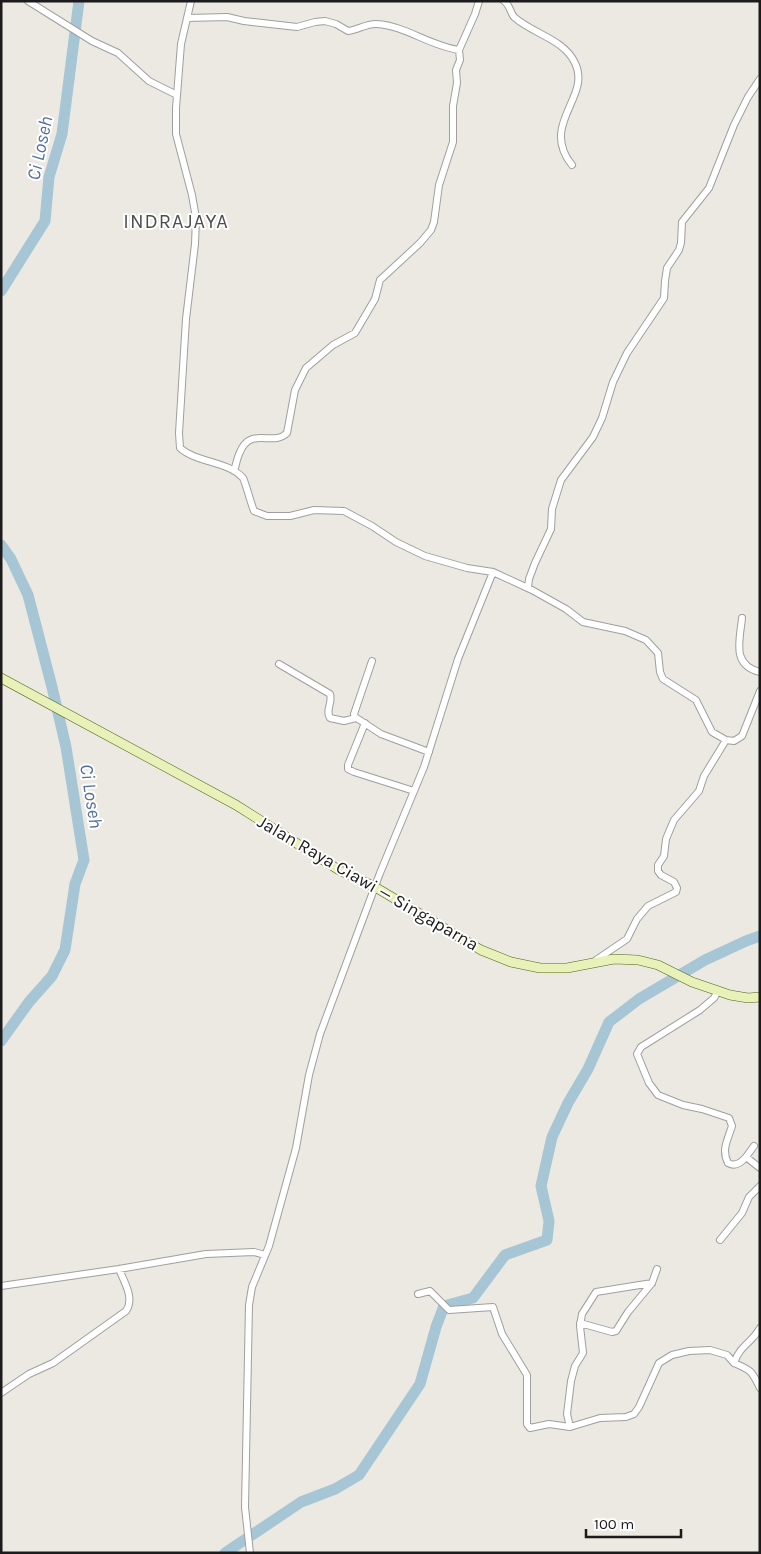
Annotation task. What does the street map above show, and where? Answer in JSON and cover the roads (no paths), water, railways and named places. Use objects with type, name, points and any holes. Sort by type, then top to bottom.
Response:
[{"type":"main road","name":"Jalan Raya Ciawi — Singaparna","points":[[1,678],[236,805],[339,870],[375,887],[481,950],[511,962],[540,968],[566,968],[614,959],[638,960],[658,966],[692,982],[718,991],[748,998],[760,997]]},
{"type":"street","points":[[28,1],[92,41],[118,53],[149,81],[177,94]]},
{"type":"street","points":[[191,1],[181,44],[176,134],[196,218],[195,244],[186,319],[179,433],[180,448],[188,455],[234,471],[244,479],[248,498],[254,511],[267,516],[290,516],[314,510],[344,511],[396,542],[425,556],[468,568],[493,572],[528,588],[566,609],[583,622],[625,631],[646,640],[658,653],[660,672],[663,679],[696,700],[712,732],[726,740],[734,741],[742,736],[760,692]]},
{"type":"street","points":[[234,471],[240,452],[248,442],[258,437],[279,438],[287,433],[296,390],[306,368],[333,345],[355,333],[375,299],[380,280],[420,243],[431,230],[434,222],[439,185],[453,142],[453,106],[457,83],[456,70],[460,60],[458,50],[474,18],[479,1]]},
{"type":"street","points":[[504,1],[514,16],[564,48],[572,56],[577,66],[579,78],[564,118],[561,134],[563,150],[572,165]]},
{"type":"street","points":[[187,18],[227,17],[244,22],[296,27],[315,22],[330,22],[348,31],[377,24],[401,29],[440,46],[458,50]]},
{"type":"street","points":[[528,588],[535,563],[551,529],[552,508],[561,480],[593,437],[626,353],[664,298],[664,281],[667,268],[679,250],[682,222],[710,188],[734,125],[748,97],[760,79]]},
{"type":"street","points":[[250,1553],[245,1507],[249,1305],[252,1287],[265,1255],[296,1148],[309,1075],[320,1034],[375,887],[429,752],[458,659],[493,572]]},
{"type":"street","points":[[742,618],[740,657],[742,662],[750,668],[760,672]]},
{"type":"street","points":[[372,661],[354,714],[356,718],[381,734],[429,752]]},
{"type":"street","points":[[279,664],[330,694],[331,700],[328,712],[330,718],[344,721],[356,718]]},
{"type":"street","points":[[364,724],[348,769],[414,791]]},
{"type":"street","points":[[586,965],[604,956],[627,939],[639,916],[648,906],[676,892],[677,888],[674,882],[658,872],[660,860],[664,856],[666,839],[674,820],[699,791],[704,776],[726,740]]},
{"type":"street","points":[[718,991],[714,998],[704,1006],[641,1047],[637,1054],[649,1083],[658,1095],[683,1105],[702,1108],[729,1118],[732,1126],[728,1134],[724,1155],[728,1163],[742,1163],[754,1146]]},
{"type":"street","points":[[746,1157],[760,1168]]},
{"type":"street","points":[[720,1240],[742,1213],[749,1197],[760,1186]]},
{"type":"street","points":[[1,1286],[206,1254],[254,1252],[265,1255]]},
{"type":"street","points":[[1,1393],[30,1374],[53,1363],[126,1311],[130,1300],[119,1269]]},
{"type":"street","points":[[580,1323],[616,1332],[628,1312],[652,1283],[657,1269]]},
{"type":"street","points":[[570,1427],[567,1414],[571,1381],[575,1366],[583,1353],[580,1331],[582,1314],[596,1292],[652,1283]]},
{"type":"street","points":[[418,1294],[430,1291],[450,1310],[493,1307],[502,1334],[526,1375],[527,1426],[530,1428],[548,1424],[570,1427],[600,1418],[626,1417],[634,1414],[660,1363],[672,1355],[689,1351],[710,1350],[727,1355],[734,1363],[747,1368],[760,1388]]},
{"type":"street","points":[[734,1363],[742,1348],[760,1328]]},
{"type":"waterway","name":"Ci Loseh","points":[[1,291],[45,221],[49,177],[62,134],[79,1]]},
{"type":"waterway","name":"Ci Loseh","points":[[1,545],[11,559],[28,595],[66,747],[84,860],[75,884],[65,950],[52,976],[29,1002],[1,1041]]},
{"type":"waterway","points":[[225,1553],[301,1502],[335,1489],[359,1475],[420,1384],[444,1306],[473,1298],[505,1255],[547,1240],[549,1221],[541,1186],[552,1137],[568,1103],[588,1069],[609,1022],[639,999],[705,960],[760,936]]},
{"type":"district","name":"INDRAJAYA","points":[[176,221]]}]
